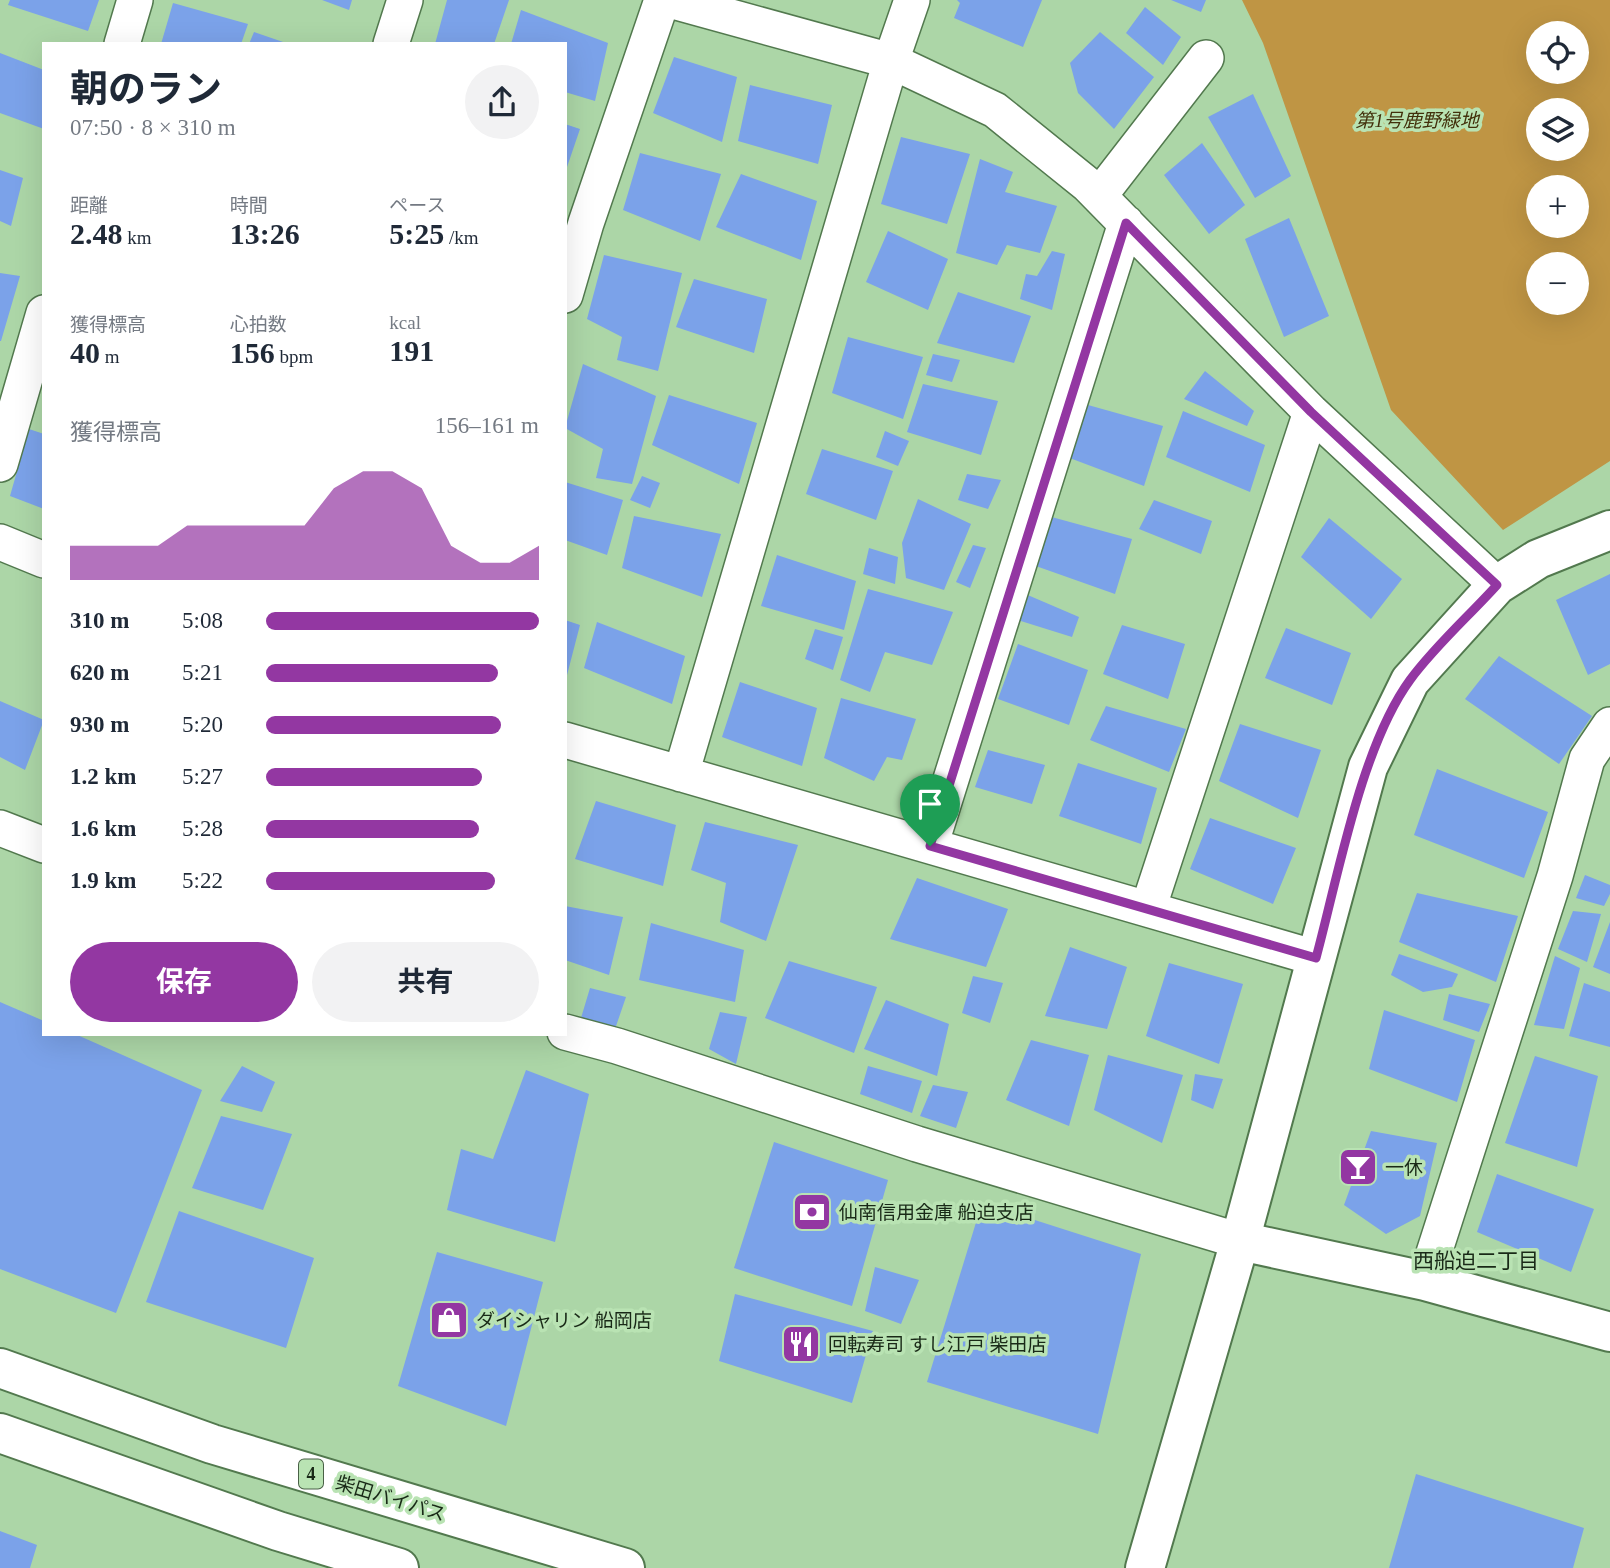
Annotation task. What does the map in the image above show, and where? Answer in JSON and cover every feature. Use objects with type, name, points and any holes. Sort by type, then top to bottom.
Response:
[{"type":"main road","points":[[1145,1568],[1240,1241],[1368,767],[1410,681],[1497,585],[1538,559],[1610,530]]},
{"type":"main road","points":[[1240,1241],[1425,1281],[1610,1332]]},
{"type":"main road","name":"柴田バイパス","points":[[0,1368],[212,1444],[625,1568]]},
{"type":"main road","points":[[0,1433],[278,1531],[399,1568]]},
{"type":"street","points":[[123,42],[135,0]]},
{"type":"street","points":[[392,42],[404,0]]},
{"type":"street","points":[[567,288],[586,223],[662,0]]},
{"type":"street","points":[[669,0],[891,61],[995,110],[1098,196],[1311,412],[1497,585]]},
{"type":"street","points":[[681,774],[891,61],[912,0]]},
{"type":"street","points":[[1098,196],[1206,58]]},
{"type":"street","points":[[930,846],[1126,223]]},
{"type":"street","points":[[0,464],[42,320]]},
{"type":"street","points":[[1148,909],[1311,412]]},
{"type":"street","points":[[0,542],[42,559]]},
{"type":"street","points":[[1425,1281],[1555,876],[1587,759],[1610,725]]},
{"type":"street","points":[[567,741],[1316,958]]},
{"type":"street","points":[[0,828],[42,844]]},
{"type":"street","points":[[567,1033],[1240,1241]]},
{"type":"green space","name":"第1号鹿野緑地","points":[[1242,0],[1610,0],[1610,461],[1503,530],[1391,410],[1263,43]]},
{"type":"building","points":[[10,0],[99,0],[88,31],[8,5]]},
{"type":"building","points":[[322,0],[352,0],[349,10]]},
{"type":"building","points":[[447,0],[509,0],[495,42],[436,42]]},
{"type":"building","points":[[957,0],[1042,0],[1023,47],[954,18],[960,3]]},
{"type":"building","points":[[1171,0],[1206,0],[1201,12]]},
{"type":"building","points":[[173,3],[248,24],[242,42],[162,42]]},
{"type":"building","points":[[1145,7],[1181,37],[1163,65],[1126,33]]},
{"type":"building","points":[[521,10],[608,43],[595,101],[567,93],[567,42],[512,42]]},
{"type":"building","points":[[254,32],[283,42],[250,42]]},
{"type":"building","points":[[1100,32],[1154,77],[1114,129],[1078,93],[1070,63]]},
{"type":"building","points":[[0,53],[42,69],[42,128],[0,113]]},
{"type":"building","points":[[674,57],[737,77],[722,142],[653,113]]},
{"type":"building","points":[[750,85],[832,105],[818,164],[738,141]]},
{"type":"building","points":[[1253,94],[1291,176],[1255,198],[1208,117]]},
{"type":"building","points":[[567,125],[580,129],[567,167]]},
{"type":"building","points":[[901,137],[970,154],[947,224],[881,204]]},
{"type":"building","points":[[1202,143],[1245,205],[1209,234],[1164,175]]},
{"type":"building","points":[[640,153],[721,174],[700,241],[623,210]]},
{"type":"building","points":[[980,159],[1013,172],[1005,192],[1057,206],[1040,253],[1007,245],[997,265],[956,253]]},
{"type":"building","points":[[0,170],[23,178],[11,226],[0,221]]},
{"type":"building","points":[[741,174],[817,201],[801,260],[716,227]]},
{"type":"building","points":[[1289,218],[1329,316],[1284,337],[1245,239]]},
{"type":"building","points":[[888,231],[948,259],[928,310],[866,282]]},
{"type":"building","points":[[1052,251],[1065,254],[1052,310],[1020,299],[1026,274],[1037,276]]},
{"type":"building","points":[[604,255],[682,273],[658,371],[617,360],[622,337],[587,319]]},
{"type":"building","points":[[0,273],[20,276],[1,341],[0,341]]},
{"type":"building","points":[[694,279],[767,299],[754,353],[676,327]]},
{"type":"building","points":[[958,292],[1031,316],[1014,363],[937,343]]},
{"type":"building","points":[[848,337],[923,357],[903,419],[832,393]]},
{"type":"building","points":[[933,354],[960,360],[952,382],[926,375]]},
{"type":"building","points":[[583,364],[656,396],[632,484],[596,478],[603,449],[567,429]]},
{"type":"building","points":[[1205,371],[1254,411],[1247,426],[1184,399]]},
{"type":"building","points":[[923,384],[998,401],[981,455],[907,432]]},
{"type":"building","points":[[669,395],[757,423],[739,484],[652,445]]},
{"type":"building","points":[[1088,405],[1163,426],[1144,486],[1067,457]]},
{"type":"building","points":[[1183,411],[1265,445],[1250,492],[1166,457]]},
{"type":"building","points":[[29,429],[42,433],[42,508],[10,496]]},
{"type":"building","points":[[885,431],[909,441],[898,466],[876,457]]},
{"type":"building","points":[[822,449],[893,471],[876,520],[806,494]]},
{"type":"building","points":[[967,474],[1001,480],[988,509],[958,500]]},
{"type":"building","points":[[642,476],[660,483],[650,508],[630,500]]},
{"type":"building","points":[[567,483],[623,500],[607,555],[567,541]]},
{"type":"building","points":[[918,499],[971,524],[944,590],[906,578],[902,543]]},
{"type":"building","points":[[1154,500],[1212,521],[1201,554],[1139,529]]},
{"type":"building","points":[[634,516],[721,534],[702,597],[622,568]]},
{"type":"building","points":[[1048,516],[1132,539],[1115,594],[1033,565]]},
{"type":"building","points":[[1329,518],[1402,579],[1371,619],[1301,557]]},
{"type":"building","points":[[973,545],[986,548],[970,588],[956,582]]},
{"type":"building","points":[[869,548],[898,557],[895,584],[863,574]]},
{"type":"building","points":[[777,555],[856,581],[844,630],[761,606]]},
{"type":"building","points":[[1610,574],[1610,664],[1588,675],[1556,600]]},
{"type":"building","points":[[868,589],[953,612],[932,665],[885,652],[870,692],[840,680]]},
{"type":"building","points":[[1023,593],[1079,617],[1072,637],[1011,618]]},
{"type":"building","points":[[567,621],[580,625],[567,675]]},
{"type":"building","points":[[597,622],[685,656],[672,704],[584,668]]},
{"type":"building","points":[[1122,625],[1185,644],[1168,699],[1103,674]]},
{"type":"building","points":[[1286,628],[1351,653],[1332,705],[1265,678]]},
{"type":"building","points":[[815,629],[843,637],[833,670],[805,659]]},
{"type":"building","points":[[1018,644],[1088,670],[1069,725],[998,699]]},
{"type":"building","points":[[1499,656],[1592,716],[1559,764],[1465,699]]},
{"type":"building","points":[[740,682],[817,708],[802,766],[722,737]]},
{"type":"building","points":[[841,698],[916,719],[902,760],[887,757],[874,781],[824,758]]},
{"type":"building","points":[[0,701],[42,719],[25,770],[0,757]]},
{"type":"building","points":[[1106,706],[1186,729],[1169,772],[1090,740]]},
{"type":"building","points":[[1240,724],[1321,750],[1298,818],[1219,781]]},
{"type":"building","points":[[988,750],[1045,765],[1032,804],[975,787]]},
{"type":"building","points":[[1078,763],[1157,788],[1141,844],[1059,816]]},
{"type":"building","points":[[1437,769],[1548,812],[1524,878],[1414,835]]},
{"type":"building","points":[[596,801],[676,825],[663,886],[575,859]]},
{"type":"building","points":[[1210,818],[1296,848],[1273,904],[1190,869]]},
{"type":"building","points":[[705,822],[798,845],[766,941],[720,922],[726,883],[691,870]]},
{"type":"building","points":[[1585,875],[1610,885],[1610,894],[1604,906],[1576,898]]},
{"type":"building","points":[[917,878],[1008,909],[986,967],[890,939]]},
{"type":"building","points":[[1417,893],[1518,916],[1496,982],[1399,942]]},
{"type":"building","points":[[567,906],[623,917],[609,975],[567,961]]},
{"type":"building","points":[[1573,911],[1601,914],[1587,962],[1558,949]]},
{"type":"building","points":[[1610,922],[1610,974],[1593,967]]},
{"type":"building","points":[[651,923],[744,950],[735,1002],[639,980]]},
{"type":"building","points":[[1070,947],[1127,967],[1107,1029],[1045,1016]]},
{"type":"building","points":[[1399,954],[1458,974],[1452,987],[1423,992],[1391,975]]},
{"type":"building","points":[[1555,956],[1580,968],[1564,1029],[1534,1025]]},
{"type":"building","points":[[789,961],[877,987],[854,1053],[765,1018]]},
{"type":"building","points":[[1169,963],[1243,984],[1219,1064],[1146,1036]]},
{"type":"building","points":[[973,976],[1003,983],[990,1023],[962,1013]]},
{"type":"building","points":[[1584,983],[1610,992],[1610,1047],[1569,1036]]},
{"type":"building","points":[[590,988],[626,997],[615,1029],[581,1018]]},
{"type":"building","points":[[1449,994],[1490,1004],[1479,1032],[1443,1020]]},
{"type":"building","points":[[886,1000],[949,1024],[937,1076],[864,1049]]},
{"type":"building","points":[[0,1002],[42,1020],[42,1036],[80,1036],[202,1090],[116,1313],[0,1269]]},
{"type":"building","points":[[1384,1010],[1475,1040],[1457,1102],[1369,1069]]},
{"type":"building","points":[[720,1012],[747,1017],[736,1064],[709,1049]]},
{"type":"building","points":[[1031,1040],[1089,1055],[1069,1126],[1006,1100]]},
{"type":"building","points":[[1108,1055],[1183,1075],[1162,1143],[1094,1110]]},
{"type":"building","points":[[1535,1056],[1598,1076],[1577,1167],[1505,1143]]},
{"type":"building","points":[[242,1066],[275,1082],[262,1112],[220,1101]]},
{"type":"building","points":[[868,1066],[922,1081],[912,1113],[860,1094]]},
{"type":"building","points":[[526,1070],[589,1094],[555,1242],[447,1210],[461,1149],[493,1159]]},
{"type":"building","points":[[1195,1074],[1223,1079],[1213,1109],[1191,1100]]},
{"type":"building","points":[[933,1085],[968,1092],[956,1128],[920,1116]]},
{"type":"building","points":[[221,1116],[292,1134],[263,1210],[192,1188]]},
{"type":"building","points":[[1371,1131],[1437,1143],[1420,1216],[1386,1234],[1344,1205]]},
{"type":"building","points":[[774,1142],[888,1180],[852,1306],[734,1268]]},
{"type":"building","points":[[1497,1174],[1594,1209],[1571,1272],[1477,1232]]},
{"type":"building","points":[[982,1203],[1141,1254],[1098,1434],[927,1382]]},
{"type":"building","points":[[179,1211],[314,1258],[286,1348],[146,1302]]},
{"type":"building","points":[[437,1252],[543,1282],[506,1426],[398,1386]]},
{"type":"building","points":[[875,1267],[919,1280],[901,1324],[865,1311]]},
{"type":"building","points":[[735,1294],[873,1331],[852,1403],[719,1361]]},
{"type":"building","points":[[1416,1474],[1584,1528],[1573,1568],[1389,1568]]},
{"type":"building","points":[[0,1531],[37,1545],[30,1568],[0,1568]]},
{"type":"place","name":"一休","points":[[1358,1167]]},
{"type":"place","name":"仙南信用金庫 船迫支店","points":[[812,1212]]},
{"type":"place","name":"ダイシャリン 船岡店","points":[[449,1320]]},
{"type":"place","name":"回転寿司 すし江戸 柴田店","points":[[801,1344]]},
{"type":"district","name":"西船迫二丁目","points":[[1476,1261]]},
{"type":"route","points":[[1126,223],[1174,269],[1311,412],[1400,498],[1497,585],[1410,681],[1388,723],[1368,767],[1316,958],[930,846],[1126,223]]}]
